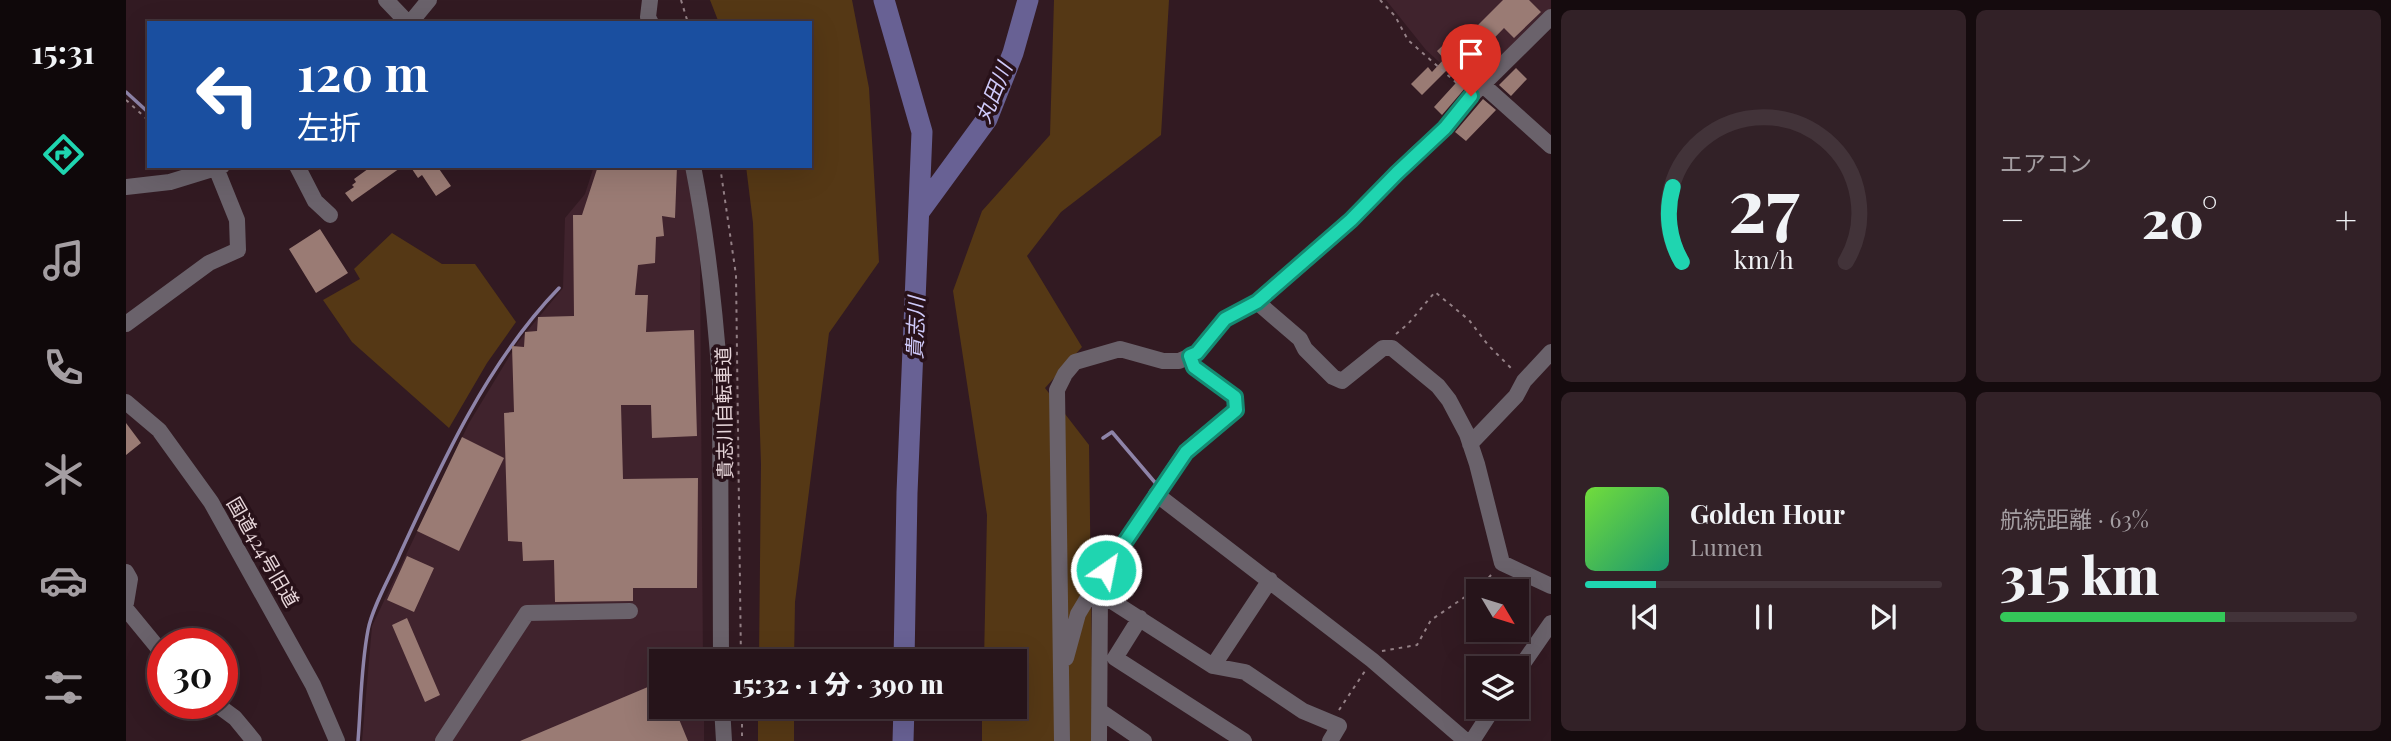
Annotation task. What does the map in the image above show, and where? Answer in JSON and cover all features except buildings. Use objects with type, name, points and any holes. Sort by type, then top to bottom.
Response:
[{"type":"street","points":[[386,0],[407,21]]},
{"type":"street","points":[[411,21],[429,0]]},
{"type":"street","points":[[650,0],[650,21]]},
{"type":"street","points":[[1062,741],[1057,390],[1065,374],[1075,362],[1120,349],[1163,361],[1179,361],[1197,353],[1225,319],[1257,302],[1351,220],[1551,18]]},
{"type":"street","points":[[1477,91],[1551,146]]},
{"type":"street","points":[[126,187],[170,182],[216,168]]},
{"type":"street","points":[[126,324],[209,263],[238,250],[237,220],[219,168]]},
{"type":"street","points":[[298,168],[315,201],[330,215]]},
{"type":"street","points":[[693,168],[701,210],[720,381],[721,649]]},
{"type":"street","points":[[1257,302],[1300,339],[1305,349],[1333,377],[1342,382],[1383,348],[1392,348],[1438,386],[1449,400],[1470,444],[1489,506],[1502,563],[1551,586]]},
{"type":"street","points":[[1470,444],[1516,396],[1524,381],[1551,352]]},
{"type":"street","points":[[1061,670],[1078,614],[1097,591],[1156,494],[1186,452],[1236,410],[1235,397],[1194,367],[1190,356]]},
{"type":"street","name":"国道424号旧道","points":[[126,402],[159,430],[211,502],[313,685],[337,741]]},
{"type":"street","points":[[1156,494],[1372,660],[1466,741]]},
{"type":"street","points":[[126,572],[130,579],[126,603]]},
{"type":"street","points":[[1213,666],[1269,580]]},
{"type":"street","points":[[1097,591],[1213,666],[1245,672],[1303,711],[1339,726],[1330,741]]},
{"type":"street","points":[[1097,591],[1099,741]]},
{"type":"street","points":[[126,609],[147,635]]},
{"type":"street","points":[[443,741],[527,612],[630,611]]},
{"type":"street","points":[[1100,684],[1140,618]]},
{"type":"street","points":[[1528,656],[1551,623]]},
{"type":"street","points":[[1115,658],[1244,741]]},
{"type":"street","points":[[1100,711],[1144,741]]},
{"type":"street","points":[[236,719],[254,741]]},
{"type":"street","points":[[723,719],[724,741]]},
{"type":"street","points":[[1472,741],[1486,719]]},
{"type":"path","points":[[681,0],[687,21]]},
{"type":"path","points":[[1380,0],[1395,16],[1408,40],[1477,91]]},
{"type":"path","points":[[126,100],[147,119]]},
{"type":"path","name":"貴志川自転車道","points":[[720,168],[736,275],[741,649]]},
{"type":"path","points":[[1383,348],[1435,292],[1469,320],[1488,345],[1524,381]]},
{"type":"path","points":[[1331,723],[1372,660],[1381,651],[1417,645],[1431,620],[1480,586],[1502,563]]},
{"type":"path","points":[[742,719],[742,741]]},
{"type":"shaded area","points":[[710,0],[852,0],[869,88],[879,262],[829,333],[795,602],[794,649],[759,649],[761,464],[753,223],[746,168],[812,168],[812,21],[718,21]]},
{"type":"shaded area","points":[[1054,0],[1169,0],[1161,135],[1061,212],[1027,256],[1082,347],[1045,388],[1089,445],[1093,741],[982,741],[982,719],[1027,719],[1027,649],[984,649],[987,515],[953,291],[982,211],[1050,135]]},
{"type":"shaded area","points":[[1386,0],[1551,0],[1551,9],[1471,91],[1426,50]]},
{"type":"shaded area","points":[[593,168],[687,168],[700,259],[703,649],[649,649],[649,719],[704,719],[704,741],[362,741],[372,626],[469,423],[518,342],[563,288],[565,218],[585,194]]},
{"type":"shaded area","points":[[392,233],[442,264],[475,264],[516,322],[487,363],[449,428],[352,342],[323,300],[360,279],[354,269]]},
{"type":"shaded area","points":[[758,719],[794,719],[794,741],[758,741]]},
{"type":"waterway","name":"貴志川","points":[[884,0],[922,132],[907,493],[904,649]]},
{"type":"waterway","name":"丸田川","points":[[919,212],[987,119],[1013,53],[1028,0]]},
{"type":"waterway","points":[[126,92],[147,111]]},
{"type":"waterway","points":[[358,741],[366,644],[377,602],[468,415],[510,348],[559,288]]},
{"type":"waterway","points":[[1103,438],[1112,432],[1158,486]]},
{"type":"waterway","name":"貴志川","points":[[903,741],[904,719]]},
{"type":"route","points":[[1106,570],[1186,452],[1236,410],[1235,397],[1194,367],[1190,356],[1197,353],[1225,319],[1257,302],[1351,220],[1445,128],[1471,96]]}]
